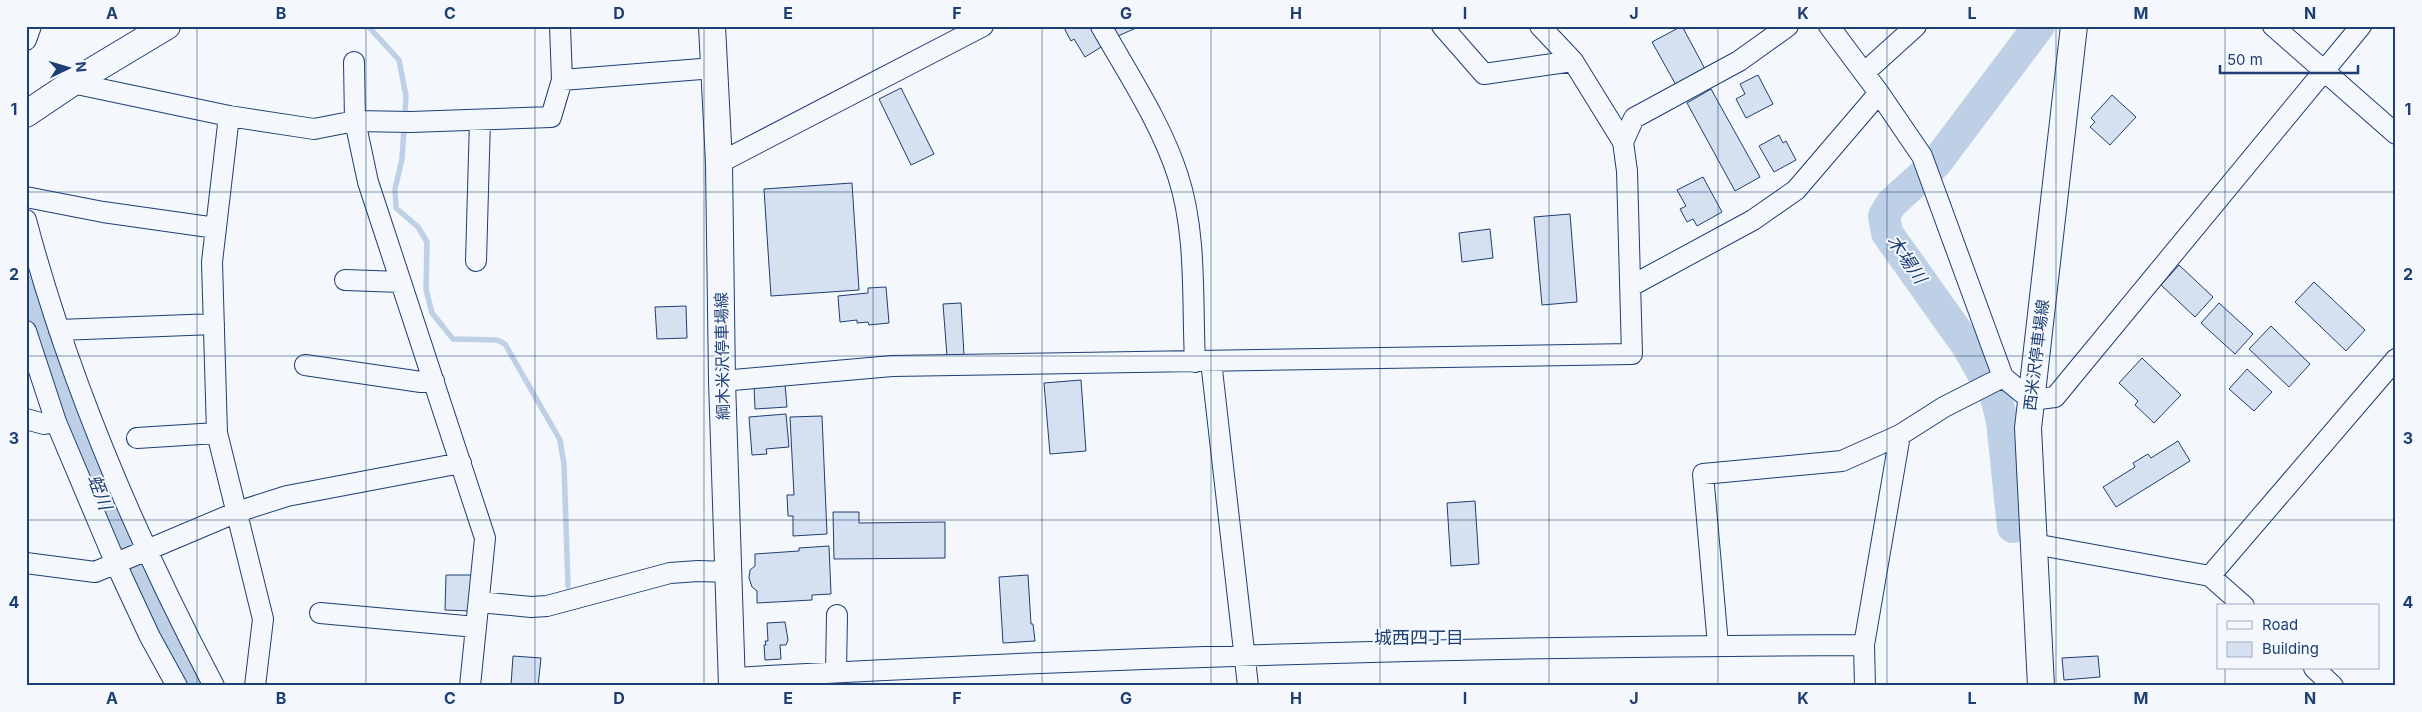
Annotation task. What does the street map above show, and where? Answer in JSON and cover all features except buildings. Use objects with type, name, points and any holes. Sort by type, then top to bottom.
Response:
[{"type":"main road","points":[[26,114],[72,83],[167,26]]},
{"type":"main road","name":"綱木米沢停車場線","points":[[712,26],[719,163],[722,380],[730,572],[732,682]]},
{"type":"main road","name":"西米沢停車場線","points":[[2041,686],[2028,428],[2074,26]]},
{"type":"street","points":[[26,40],[31,26]]},
{"type":"street","points":[[72,83],[229,116],[314,129],[355,121],[404,122],[552,117],[562,80],[560,26]]},
{"type":"street","points":[[719,163],[983,26]]},
{"type":"street","points":[[1101,26],[1162,136],[1178,176],[1190,229],[1203,362],[1248,686]]},
{"type":"street","points":[[1442,26],[1484,74],[1573,61]]},
{"type":"street","points":[[722,380],[892,366],[1632,354],[1627,171],[1623,142],[1573,61],[1540,26]]},
{"type":"street","points":[[1623,142],[1634,118],[1739,60],[1788,26]]},
{"type":"street","points":[[1829,26],[1879,93],[1922,156],[2003,377],[2031,400],[2055,397],[2360,26]]},
{"type":"street","points":[[1864,73],[1916,26]]},
{"type":"street","points":[[2273,26],[2396,134]]},
{"type":"street","points":[[354,62],[355,121],[368,182],[485,538],[470,686]]},
{"type":"street","points":[[562,80],[714,68]]},
{"type":"street","points":[[1631,286],[1753,220],[1796,190],[1879,93]]},
{"type":"street","points":[[229,116],[212,262],[217,433],[263,619],[256,686]]},
{"type":"street","points":[[476,261],[480,120]]},
{"type":"street","points":[[26,197],[103,212],[216,228]]},
{"type":"street","points":[[26,220],[129,557],[150,637],[177,686]]},
{"type":"street","points":[[345,280],[401,282]]},
{"type":"street","points":[[59,330],[214,324]]},
{"type":"street","points":[[26,331],[56,422],[129,557],[214,686]]},
{"type":"street","points":[[2210,576],[2396,359]]},
{"type":"street","points":[[305,366],[420,382],[434,381]]},
{"type":"street","points":[[1718,645],[1703,474],[1842,461],[1900,435],[1944,407],[2003,377]]},
{"type":"street","points":[[26,419],[44,424],[56,422]]},
{"type":"street","points":[[137,438],[217,433]]},
{"type":"street","points":[[1866,686],[1864,645],[1900,435]]},
{"type":"street","points":[[26,563],[95,572],[237,512],[287,496],[460,463]]},
{"type":"street","points":[[2034,544],[2210,576],[2242,604]]},
{"type":"street","points":[[479,602],[547,606],[670,572],[730,572]]},
{"type":"street","points":[[320,613],[476,627]]},
{"type":"street","points":[[829,677],[837,615]]},
{"type":"street","points":[[732,682],[829,677],[937,666],[1244,656],[1718,645],[1864,645]]},
{"type":"street","points":[[2316,670],[2333,686]]},
{"type":"waterway","points":[[368,26],[399,60],[406,96],[402,159],[395,189],[396,208],[418,227],[427,242],[426,289],[432,313],[453,339],[497,340],[505,344],[560,440],[564,464],[568,586]]},
{"type":"waterway","name":"木場川","points":[[2013,527],[2002,421],[1996,397],[1968,347],[1887,233],[1884,216],[1891,204],[1936,163],[2039,26]]},
{"type":"waterway","name":"蛭川","points":[[26,290],[101,497],[146,595],[194,686]]},
{"type":"district","name":"城西四丁目","points":[[1419,637]]}]
